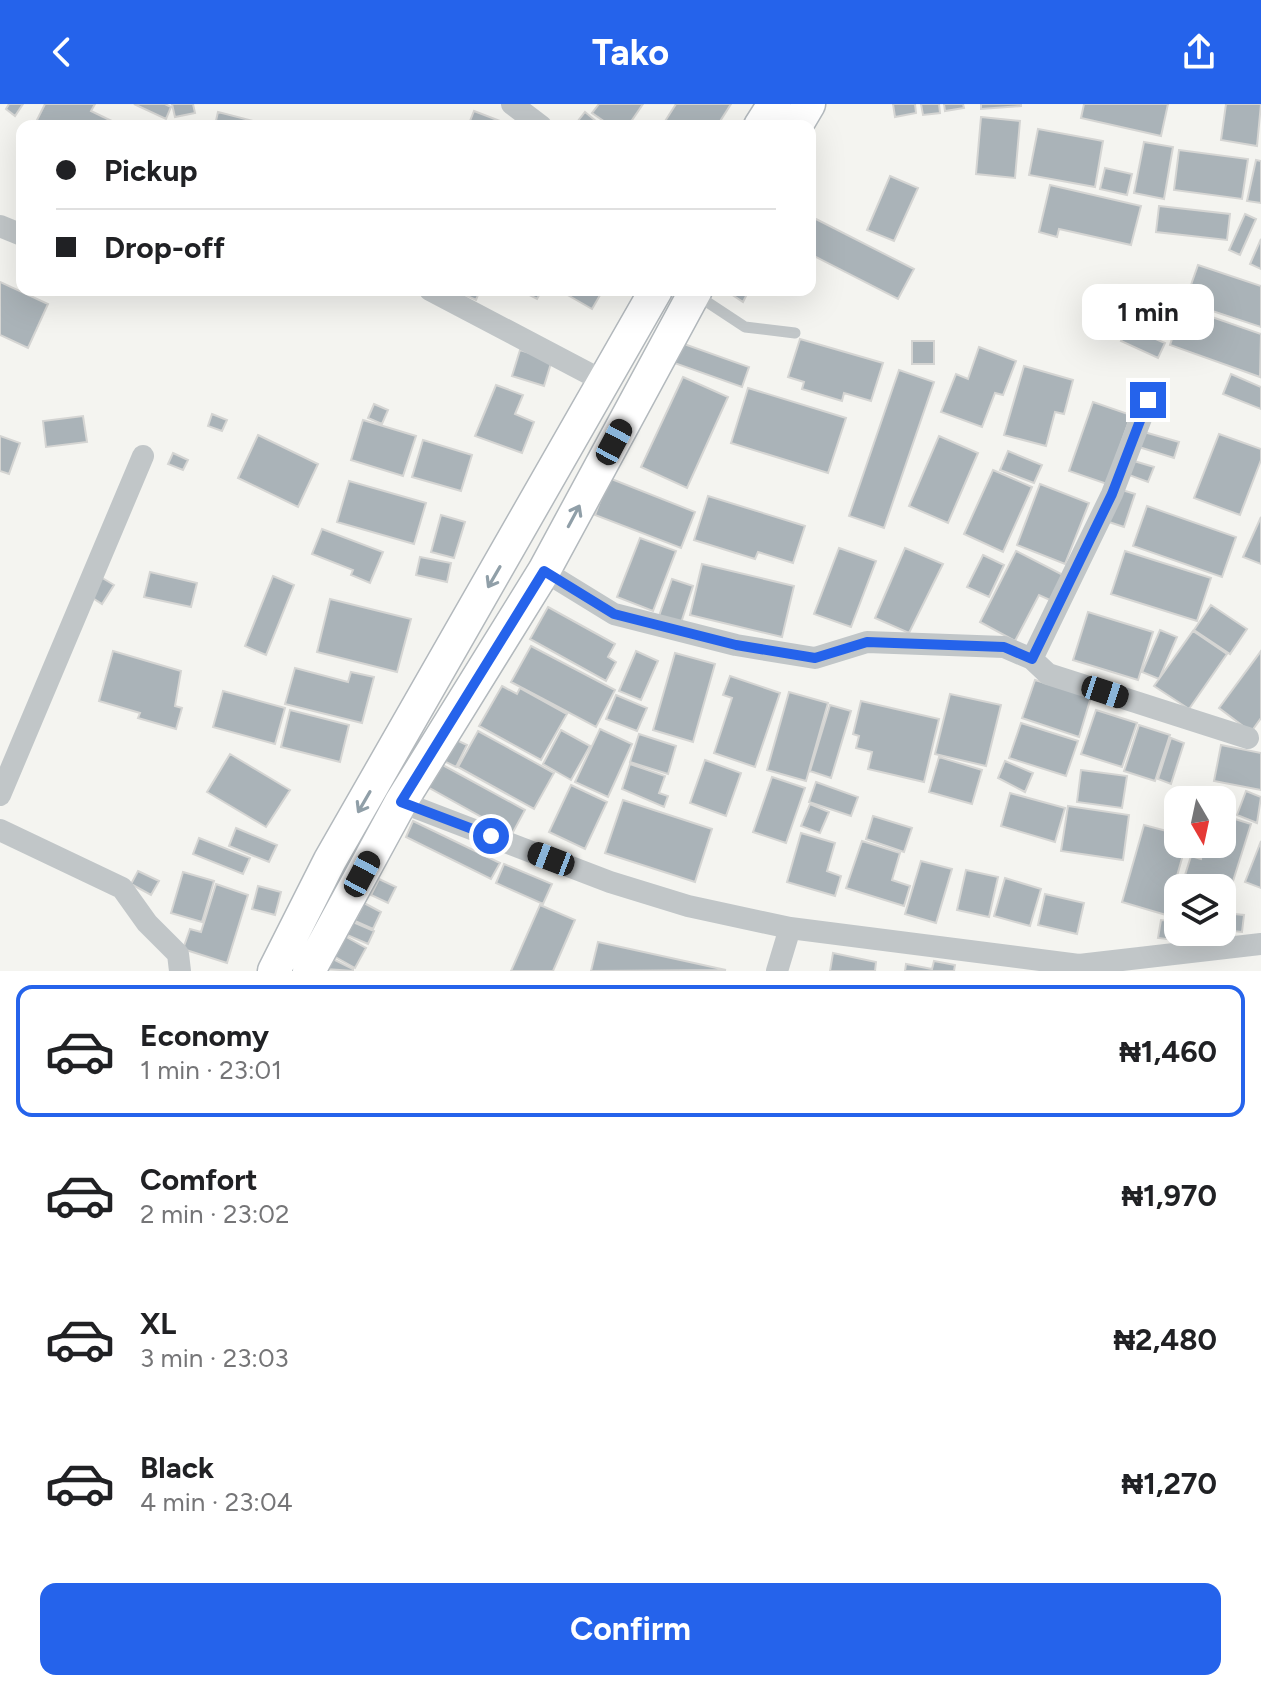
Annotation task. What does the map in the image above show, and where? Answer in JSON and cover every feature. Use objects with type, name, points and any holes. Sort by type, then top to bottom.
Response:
[{"type":"main road","points":[[274,971],[330,860],[653,296]]},
{"type":"main road","points":[[309,971],[401,802],[544,571],[693,296]]},
{"type":"street","points":[[512,104],[533,120]]},
{"type":"street","points":[[441,296],[603,381]]},
{"type":"street","points":[[1032,659],[1112,494],[1148,400]]},
{"type":"street","points":[[0,795],[143,456]]},
{"type":"street","points":[[544,571],[614,614],[736,645],[815,658],[867,642],[1004,647],[1032,659],[1048,674],[1248,738]]},
{"type":"street","points":[[401,802],[610,882],[688,906],[790,928],[1079,965],[1162,958],[1261,944]]},
{"type":"street","points":[[0,830],[122,888],[147,923],[178,954],[180,971]]},
{"type":"street","points":[[777,971],[790,928]]},
{"type":"lane","points":[[701,296],[745,327],[795,333]]},
{"type":"building","points":[[9,104],[23,104],[15,116],[6,109]]},
{"type":"building","points":[[45,104],[95,104],[91,111],[110,120],[37,120]]},
{"type":"building","points":[[134,104],[165,104],[171,107],[166,119]]},
{"type":"building","points":[[172,104],[193,104],[195,113],[175,117]]},
{"type":"building","points":[[599,104],[643,104],[632,120],[602,120],[592,113]]},
{"type":"building","points":[[676,104],[731,104],[721,120],[666,120]]},
{"type":"building","points":[[893,104],[915,104],[916,113],[895,117]]},
{"type":"building","points":[[921,104],[939,104],[940,113],[923,115]]},
{"type":"building","points":[[944,104],[963,104],[964,108],[945,111]]},
{"type":"building","points":[[981,104],[1021,104],[1021,106],[981,109]]},
{"type":"building","points":[[1084,104],[1168,104],[1161,136],[1081,118]]},
{"type":"building","points":[[1226,104],[1261,104],[1257,146],[1221,140]]},
{"type":"building","points":[[474,111],[497,120],[470,120]]},
{"type":"building","points":[[218,112],[249,120],[216,120]]},
{"type":"building","points":[[585,112],[595,120],[579,120]]},
{"type":"building","points":[[981,117],[1020,121],[1015,178],[976,174]]},
{"type":"building","points":[[1038,129],[1103,141],[1095,187],[1029,175]]},
{"type":"building","points":[[1144,142],[1173,147],[1164,199],[1134,193]]},
{"type":"building","points":[[1179,150],[1248,159],[1242,199],[1174,190]]},
{"type":"building","points":[[1256,160],[1261,161],[1261,203],[1247,201]]},
{"type":"building","points":[[1105,168],[1132,174],[1127,195],[1100,189]]},
{"type":"building","points":[[890,176],[918,188],[894,241],[867,230]]},
{"type":"building","points":[[1050,185],[1141,206],[1131,245],[1059,229],[1057,237],[1039,232]]},
{"type":"building","points":[[1159,206],[1230,214],[1227,240],[1156,232]]},
{"type":"building","points":[[1245,214],[1256,219],[1240,255],[1229,250]]},
{"type":"building","points":[[816,219],[914,269],[898,299],[816,257]]},
{"type":"building","points":[[1261,239],[1261,269],[1250,264]]},
{"type":"building","points":[[1198,265],[1261,286],[1261,327],[1185,302]]},
{"type":"building","points":[[0,282],[16,289],[16,296],[31,296],[48,304],[28,348],[0,335]]},
{"type":"building","points":[[569,296],[600,296],[592,309]]},
{"type":"building","points":[[1128,307],[1139,312],[1131,326],[1121,320]]},
{"type":"building","points":[[1183,307],[1261,334],[1260,377],[1170,345]]},
{"type":"building","points":[[1128,327],[1165,343],[1158,358],[1121,341]]},
{"type":"building","points":[[670,339],[749,367],[742,387],[663,359]]},
{"type":"building","points":[[800,339],[883,363],[871,401],[844,393],[842,401],[802,389],[804,382],[788,377]]},
{"type":"building","points":[[912,341],[934,341],[934,364],[912,364]]},
{"type":"building","points":[[979,347],[1016,361],[1003,395],[995,393],[982,427],[941,412],[956,374],[968,379]]},
{"type":"building","points":[[520,350],[552,360],[544,386],[512,376]]},
{"type":"building","points":[[1024,366],[1073,380],[1064,414],[1055,412],[1046,446],[1004,435]]},
{"type":"building","points":[[899,370],[934,382],[884,528],[849,516]]},
{"type":"building","points":[[1231,374],[1261,387],[1261,409],[1223,394]]},
{"type":"building","points":[[683,377],[728,397],[687,488],[641,467]]},
{"type":"building","points":[[496,385],[523,395],[515,414],[534,422],[522,453],[475,436]]},
{"type":"building","points":[[748,388],[846,418],[828,473],[731,443]]},
{"type":"building","points":[[1093,402],[1131,415],[1107,484],[1069,471]]},
{"type":"building","points":[[374,404],[388,410],[382,424],[368,418]]},
{"type":"building","points":[[212,414],[227,420],[222,431],[208,426]]},
{"type":"building","points":[[83,416],[87,442],[46,447],[43,421]]},
{"type":"building","points":[[363,420],[416,436],[403,476],[351,460]]},
{"type":"building","points":[[1144,432],[1179,442],[1174,458],[1139,447]]},
{"type":"building","points":[[1219,434],[1261,449],[1261,460],[1240,515],[1194,498]]},
{"type":"building","points":[[258,435],[318,464],[298,507],[238,478]]},
{"type":"building","points":[[0,436],[20,443],[9,474],[0,471]]},
{"type":"building","points":[[939,436],[978,453],[948,523],[909,506]]},
{"type":"building","points":[[423,440],[472,455],[461,491],[412,477]]},
{"type":"building","points":[[1008,451],[1042,465],[1034,483],[1000,470]]},
{"type":"building","points":[[173,453],[188,460],[183,470],[168,464]]},
{"type":"building","points":[[1134,461],[1154,467],[1148,482],[1129,475]]},
{"type":"building","points":[[993,470],[1032,487],[1003,552],[964,534]]},
{"type":"building","points":[[609,478],[695,512],[681,548],[595,515]]},
{"type":"building","points":[[349,481],[426,503],[414,544],[337,522]]},
{"type":"building","points":[[1040,484],[1089,503],[1065,564],[1017,545]]},
{"type":"building","points":[[1119,489],[1135,494],[1124,527],[1109,522]]},
{"type":"building","points":[[708,496],[805,526],[793,563],[758,552],[755,559],[694,540]]},
{"type":"building","points":[[1147,506],[1236,537],[1222,577],[1133,546]]},
{"type":"building","points":[[441,515],[465,522],[454,558],[431,552]]},
{"type":"building","points":[[1261,517],[1261,564],[1243,557]]},
{"type":"building","points":[[322,529],[383,552],[370,583],[351,575],[353,570],[312,554]]},
{"type":"building","points":[[640,538],[676,551],[653,611],[617,597]]},
{"type":"building","points":[[839,548],[876,561],[851,627],[814,614]]},
{"type":"building","points":[[905,548],[943,564],[909,633],[875,618]]},
{"type":"building","points":[[1016,551],[1065,576],[1052,601],[1039,595],[1015,641],[980,622]]},
{"type":"building","points":[[1125,551],[1211,578],[1197,621],[1111,594]]},
{"type":"building","points":[[983,555],[1004,565],[989,597],[967,587]]},
{"type":"building","points":[[420,557],[451,563],[447,582],[416,575]]},
{"type":"building","points":[[702,564],[794,586],[782,637],[690,615]]},
{"type":"building","points":[[150,572],[197,583],[191,607],[144,597]]},
{"type":"building","points":[[99,576],[114,585],[102,604],[88,595]]},
{"type":"building","points":[[273,576],[294,585],[266,655],[245,646]]},
{"type":"building","points":[[672,579],[693,586],[681,623],[659,616]]},
{"type":"building","points":[[330,599],[411,619],[397,672],[317,652]]},
{"type":"building","points":[[1211,605],[1247,629],[1230,654],[1194,630]]},
{"type":"building","points":[[548,607],[615,644],[608,657],[616,662],[606,681],[530,639]]},
{"type":"building","points":[[1088,612],[1153,632],[1138,680],[1073,660]]},
{"type":"building","points":[[1160,630],[1177,637],[1159,679],[1142,672]]},
{"type":"building","points":[[1193,631],[1227,654],[1189,709],[1154,686]]},
{"type":"building","points":[[531,646],[615,690],[596,727],[511,682]]},
{"type":"building","points":[[113,651],[181,671],[175,706],[182,708],[176,729],[138,718],[140,713],[99,701]]},
{"type":"building","points":[[636,651],[658,661],[641,700],[619,691]]},
{"type":"building","points":[[1261,651],[1261,718],[1251,732],[1219,708]]},
{"type":"building","points":[[675,653],[715,664],[693,742],[653,730]]},
{"type":"building","points":[[295,668],[348,682],[351,672],[374,677],[362,723],[285,704]]},
{"type":"building","points":[[730,676],[780,693],[755,767],[714,753],[732,698],[723,695]]},
{"type":"building","points":[[1035,680],[1091,697],[1079,737],[1022,718]]},
{"type":"building","points":[[502,686],[517,694],[520,688],[567,714],[541,760],[479,726]]},
{"type":"building","points":[[223,691],[285,708],[275,744],[213,727]]},
{"type":"building","points":[[789,692],[828,703],[806,781],[767,770]]},
{"type":"building","points":[[950,694],[1001,705],[986,766],[935,754]]},
{"type":"building","points":[[616,695],[647,708],[637,731],[606,719]]},
{"type":"building","points":[[861,701],[939,719],[924,782],[868,769],[872,752],[856,748],[859,736],[853,734]]},
{"type":"building","points":[[830,705],[851,711],[831,778],[810,771]]},
{"type":"building","points":[[290,710],[349,725],[340,762],[281,747]]},
{"type":"building","points":[[1096,710],[1137,723],[1122,767],[1081,754]]},
{"type":"building","points":[[1021,723],[1078,741],[1066,776],[1009,758]]},
{"type":"building","points":[[1139,725],[1170,735],[1155,781],[1124,771]]},
{"type":"building","points":[[600,729],[632,744],[608,797],[575,782]]},
{"type":"building","points":[[561,730],[590,746],[571,780],[543,764]]},
{"type":"building","points":[[478,731],[554,773],[534,809],[458,767]]},
{"type":"building","points":[[639,734],[676,746],[668,774],[630,762]]},
{"type":"building","points":[[448,736],[467,745],[456,767],[438,758]]},
{"type":"building","points":[[1171,738],[1184,743],[1171,784],[1158,779]]},
{"type":"building","points":[[1221,745],[1261,753],[1261,790],[1214,781]]},
{"type":"building","points":[[230,754],[290,790],[266,827],[207,792]]},
{"type":"building","points":[[939,757],[982,770],[972,804],[929,792]]},
{"type":"building","points":[[705,760],[741,773],[726,816],[690,803]]},
{"type":"building","points":[[1005,761],[1033,773],[1025,792],[998,778]]},
{"type":"building","points":[[439,763],[525,810],[512,834],[426,786]]},
{"type":"building","points":[[630,764],[665,776],[659,793],[668,796],[664,807],[622,789]]},
{"type":"building","points":[[1081,770],[1127,776],[1122,808],[1077,802]]},
{"type":"building","points":[[772,777],[805,788],[786,843],[753,832]]},
{"type":"building","points":[[816,782],[858,797],[851,816],[809,802]]},
{"type":"building","points":[[571,785],[607,802],[585,849],[549,832]]},
{"type":"building","points":[[1246,791],[1261,797],[1257,823],[1237,815]]},
{"type":"building","points":[[1010,793],[1065,808],[1055,842],[1001,826]]},
{"type":"building","points":[[623,800],[712,829],[695,882],[605,853]]},
{"type":"building","points":[[810,804],[829,812],[820,833],[801,826]]},
{"type":"building","points":[[1068,806],[1129,815],[1123,860],[1061,851]]},
{"type":"building","points":[[873,816],[912,828],[904,852],[866,839]]},
{"type":"building","points":[[1236,819],[1251,824],[1235,874],[1185,874],[1190,858],[1236,858]]},
{"type":"building","points":[[413,821],[500,863],[491,879],[406,837]]},
{"type":"building","points":[[1144,825],[1164,830],[1164,858],[1182,858],[1178,874],[1164,874],[1164,914],[1122,902]]},
{"type":"building","points":[[236,828],[277,845],[269,862],[229,846]]},
{"type":"building","points":[[801,833],[835,843],[827,871],[841,876],[835,896],[787,882]]},
{"type":"building","points":[[199,838],[250,858],[243,874],[193,854]]},
{"type":"building","points":[[862,841],[900,853],[892,880],[910,886],[904,906],[846,888]]},
{"type":"building","points":[[1261,841],[1261,888],[1245,882]]},
{"type":"building","points":[[921,861],[952,869],[936,923],[905,914]]},
{"type":"building","points":[[504,864],[552,884],[543,904],[496,883]]},
{"type":"building","points":[[966,870],[998,877],[989,917],[957,910]]},
{"type":"building","points":[[138,871],[159,881],[151,895],[131,884]]},
{"type":"building","points":[[183,872],[214,881],[202,922],[171,913]]},
{"type":"building","points":[[1005,878],[1041,889],[1030,926],[994,916]]},
{"type":"building","points":[[379,879],[396,887],[388,903],[371,895]]},
{"type":"building","points":[[216,884],[248,895],[227,963],[183,949],[190,929],[201,932]]},
{"type":"building","points":[[258,886],[281,892],[275,915],[252,909]]},
{"type":"building","points":[[1045,894],[1084,903],[1077,934],[1038,925]]},
{"type":"building","points":[[364,903],[381,912],[373,929],[355,921]]},
{"type":"building","points":[[540,905],[575,920],[553,971],[511,971]]},
{"type":"building","points":[[1236,914],[1244,915],[1242,932],[1236,931]]},
{"type":"building","points":[[1161,920],[1164,920],[1164,939],[1158,938]]},
{"type":"building","points":[[353,922],[374,931],[368,944],[347,935]]},
{"type":"building","points":[[341,934],[366,948],[355,968],[330,954]]},
{"type":"building","points":[[598,942],[726,970],[591,971]]},
{"type":"building","points":[[833,953],[876,962],[875,971],[830,971]]},
{"type":"building","points":[[331,958],[353,969],[353,971],[326,969]]},
{"type":"building","points":[[934,961],[955,965],[954,971],[905,971],[906,964],[932,969]]},
{"type":"route","points":[[491,836],[401,802],[544,571],[614,614],[736,645],[815,658],[867,642],[1004,647],[1032,659],[1112,494],[1148,400]]}]
